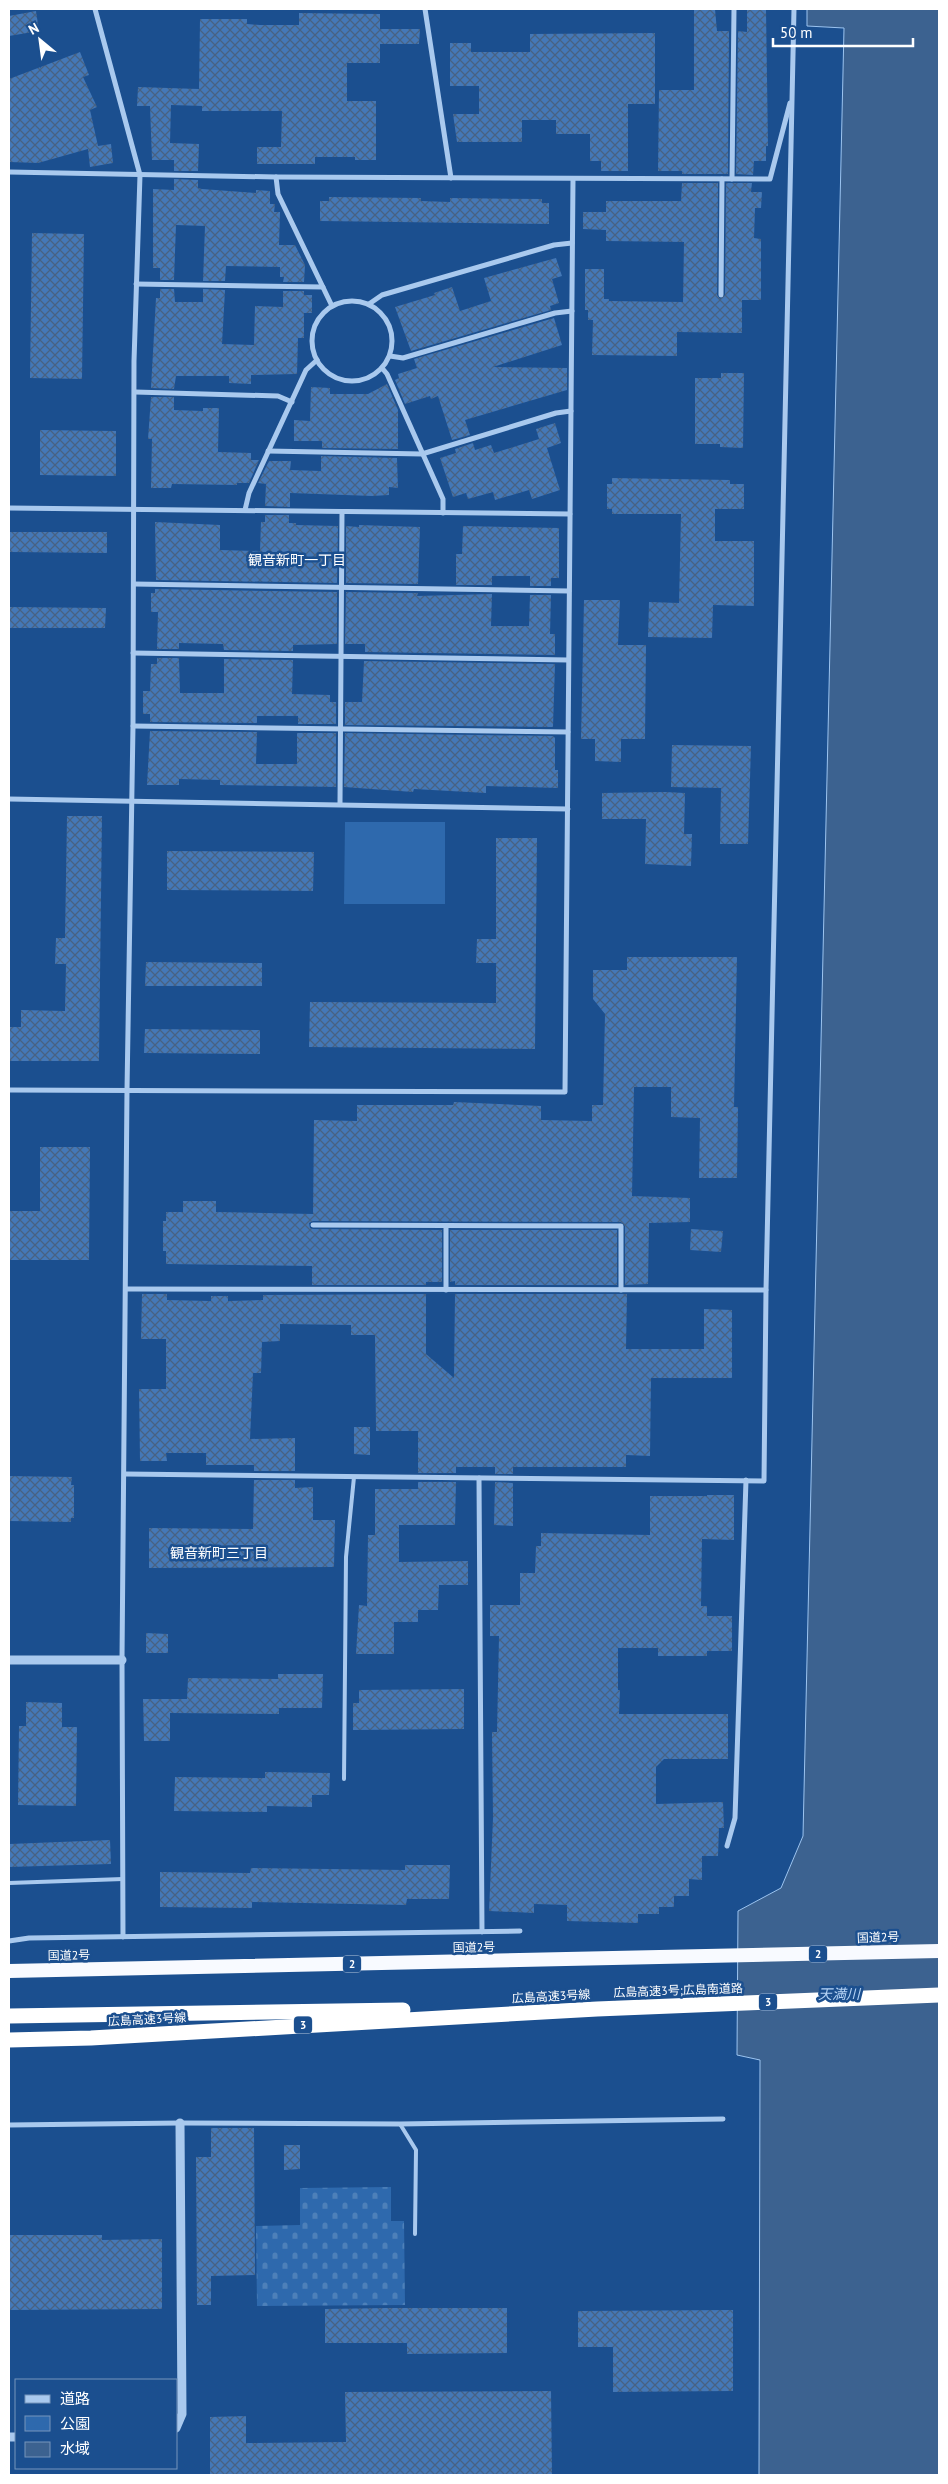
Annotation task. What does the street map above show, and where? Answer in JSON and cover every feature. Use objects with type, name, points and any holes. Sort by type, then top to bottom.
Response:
[{"type":"highway","name":"国道2号","points":[[9,1971],[696,1958],[939,1951]]},
{"type":"highway","name":"広島高速3号;広島南道路","points":[[597,2008],[939,1995]]},
{"type":"highway","name":"広島高速3号線","points":[[9,2016],[597,2008]]},
{"type":"highway","name":"広島高速3号線","points":[[9,2040],[90,2038],[597,2008]]},
{"type":"street","points":[[95,9],[140,175],[136,284],[133,509],[134,653],[127,1090],[122,1660],[123,1937]]},
{"type":"street","points":[[425,9],[452,178]]},
{"type":"street","points":[[732,179],[734,9]]},
{"type":"street","points":[[125,1474],[764,1480],[766,1290],[794,9]]},
{"type":"street","points":[[9,172],[276,177],[770,179],[792,94]]},
{"type":"street","points":[[276,177],[278,194],[332,306]]},
{"type":"street","points":[[9,1090],[565,1092],[573,179]]},
{"type":"street","points":[[720,295],[722,179]]},
{"type":"street","points":[[369,304],[382,296],[401,290],[554,245],[572,243]]},
{"type":"street","points":[[136,284],[323,287]]},
{"type":"street","points":[[350,301],[369,304],[382,314],[391,330],[390,356],[382,368],[370,377],[348,381],[332,375],[317,360],[312,346],[314,329],[322,315],[332,306],[350,301]]},
{"type":"street","points":[[390,356],[403,358],[555,313],[572,311]]},
{"type":"street","points":[[245,510],[249,493],[306,370],[317,360]]},
{"type":"street","points":[[382,368],[387,374],[443,499],[444,513]]},
{"type":"street","points":[[135,392],[278,396],[292,402]]},
{"type":"street","points":[[268,451],[422,454],[556,413],[571,412]]},
{"type":"street","points":[[9,508],[570,514]]},
{"type":"street","points":[[340,804],[342,512]]},
{"type":"street","points":[[134,584],[570,591]]},
{"type":"street","points":[[134,653],[568,660]]},
{"type":"street","points":[[133,726],[568,732]]},
{"type":"street","points":[[9,799],[568,809]]},
{"type":"street","points":[[313,1225],[621,1226],[621,1290]]},
{"type":"street","points":[[446,1226],[446,1290]]},
{"type":"street","points":[[126,1290],[766,1290]]},
{"type":"street","points":[[479,1478],[482,1932]]},
{"type":"street","points":[[727,1846],[735,1818],[746,1480]]},
{"type":"street","points":[[9,1660],[122,1660]]},
{"type":"street","points":[[9,1941],[29,1938],[520,1932]]},
{"type":"street","points":[[9,2125],[180,2123],[400,2124],[723,2120]]},
{"type":"street","points":[[178,2423],[182,2414],[180,2123]]},
{"type":"lane","points":[[344,1780],[346,1557],[354,1476]]},
{"type":"lane","points":[[9,1883],[123,1879]]},
{"type":"lane","points":[[400,2124],[416,2150],[415,2234]]},
{"type":"green space","points":[[345,822],[445,822],[445,904],[344,904]]},
{"type":"green space","points":[[391,2187],[391,2221],[404,2221],[405,2305],[257,2306],[256,2226],[300,2225],[300,2188]]},
{"type":"water","name":"天満川","points":[[807,9],[939,9],[939,2475],[759,2475],[760,2060],[737,2055],[738,1911],[781,1888],[803,1836],[844,28],[807,26]]},
{"type":"building","points":[[694,9],[715,9],[717,31],[729,31],[728,174],[682,174],[682,171],[658,171],[659,90],[694,90]]},
{"type":"building","points":[[747,9],[766,9],[768,146],[766,146],[766,161],[754,161],[753,175],[736,174],[738,31],[747,32]]},
{"type":"building","points":[[36,11],[39,31],[9,36],[9,16]]},
{"type":"building","points":[[299,13],[380,14],[380,29],[420,29],[419,44],[380,44],[380,63],[347,63],[347,101],[376,101],[376,160],[355,160],[355,157],[315,157],[315,164],[257,164],[257,147],[281,147],[282,111],[202,111],[202,106],[171,105],[170,143],[199,144],[198,171],[174,171],[174,160],[152,160],[150,106],[137,106],[138,87],[199,89],[200,19],[247,19],[247,24],[299,25]]},
{"type":"building","points":[[655,33],[655,104],[628,104],[628,171],[601,171],[601,161],[590,161],[590,134],[556,134],[556,120],[522,120],[522,142],[457,142],[453,114],[479,114],[479,86],[450,86],[450,43],[471,43],[471,52],[530,52],[530,34]]},
{"type":"building","points":[[80,52],[89,75],[83,77],[97,107],[90,110],[98,146],[111,144],[113,163],[90,167],[88,149],[38,163],[9,162],[9,79]]},
{"type":"building","points":[[174,179],[198,180],[198,188],[202,189],[256,193],[256,190],[270,191],[270,204],[275,204],[274,212],[280,212],[279,245],[295,245],[305,265],[304,282],[283,282],[284,277],[280,277],[280,267],[226,266],[225,281],[203,281],[205,226],[176,225],[174,280],[160,280],[160,268],[153,268],[153,189],[174,190]]},
{"type":"building","points":[[682,183],[718,183],[717,295],[720,299],[725,295],[726,183],[752,183],[751,192],[762,192],[761,208],[755,208],[754,238],[761,239],[761,300],[742,300],[742,333],[677,332],[677,356],[592,355],[593,320],[588,320],[588,310],[585,310],[585,269],[604,269],[604,299],[609,299],[609,301],[683,302],[684,242],[606,241],[606,230],[583,229],[583,212],[606,212],[606,201],[681,201]]},
{"type":"building","points":[[329,197],[421,198],[421,201],[450,202],[450,198],[542,199],[542,203],[549,203],[549,224],[320,221],[320,201],[329,201]]},
{"type":"building","points":[[32,233],[84,234],[82,379],[30,378]]},
{"type":"building","points":[[556,258],[562,276],[552,279],[559,303],[550,306],[551,310],[411,351],[395,307],[435,295],[434,293],[452,287],[460,311],[491,301],[484,278]]},
{"type":"building","points":[[160,289],[174,289],[175,302],[203,302],[203,289],[225,290],[222,344],[254,345],[255,306],[283,307],[283,291],[304,291],[304,295],[312,295],[312,313],[304,313],[304,338],[298,338],[297,374],[251,375],[251,384],[229,383],[229,376],[176,376],[174,389],[151,388],[156,298],[160,298]]},
{"type":"building","points":[[554,318],[562,345],[493,367],[567,368],[567,390],[465,420],[470,435],[452,440],[438,396],[431,399],[430,396],[405,404],[395,380],[399,378],[398,374],[417,368],[414,359]]},
{"type":"building","points":[[721,373],[744,373],[743,448],[720,447],[720,444],[695,444],[695,378],[721,378]]},
{"type":"building","points":[[387,384],[398,410],[398,449],[322,448],[322,441],[294,441],[294,420],[310,421],[311,387],[330,388],[330,394],[368,394]]},
{"type":"building","points":[[151,397],[174,397],[174,410],[203,411],[203,408],[219,408],[218,452],[251,453],[251,460],[259,460],[249,483],[237,483],[237,485],[172,484],[171,488],[151,488],[152,439],[148,439]]},
{"type":"building","points":[[555,423],[561,443],[547,448],[560,490],[532,499],[529,490],[495,500],[493,492],[468,499],[466,493],[453,497],[440,458],[456,453],[455,449],[473,443],[475,450],[491,445],[494,453],[539,439],[536,429]]},
{"type":"building","points":[[40,430],[116,431],[116,476],[40,475]]},
{"type":"building","points":[[321,456],[397,458],[398,488],[389,487],[389,495],[372,496],[290,493],[290,507],[265,506],[266,484],[258,483],[269,461],[291,461],[290,470],[321,471]]},
{"type":"building","points":[[612,478],[730,480],[730,484],[744,484],[744,509],[715,509],[715,541],[754,541],[754,606],[713,605],[712,638],[648,637],[649,602],[679,603],[681,514],[612,514],[612,509],[607,509],[607,484],[612,484]]},
{"type":"building","points":[[265,515],[289,515],[289,523],[296,523],[296,525],[338,526],[337,583],[156,580],[155,522],[220,525],[220,550],[260,551],[261,522],[265,522]]},
{"type":"building","points":[[359,525],[420,527],[418,584],[346,583],[346,526],[359,527]]},
{"type":"building","points":[[463,526],[559,528],[559,578],[551,578],[551,586],[530,586],[530,576],[492,576],[492,585],[456,585],[456,554],[462,554]]},
{"type":"building","points":[[9,532],[107,532],[107,553],[9,552]]},
{"type":"building","points":[[155,589],[337,592],[337,644],[293,645],[293,651],[224,650],[223,644],[179,643],[179,649],[157,649],[158,612],[151,612],[151,593],[155,593]]},
{"type":"building","points":[[346,592],[418,593],[417,596],[492,594],[491,626],[529,626],[530,595],[551,595],[550,634],[555,634],[555,655],[365,652],[365,644],[345,644]]},
{"type":"building","points":[[584,600],[620,600],[618,645],[646,645],[645,739],[621,739],[621,762],[595,761],[595,739],[581,739]]},
{"type":"building","points":[[9,607],[106,608],[105,628],[9,628]]},
{"type":"building","points":[[157,658],[179,658],[180,693],[224,693],[224,659],[293,660],[292,694],[330,695],[330,702],[336,702],[336,724],[298,724],[298,716],[257,716],[257,723],[150,722],[150,714],[143,714],[143,691],[150,691],[151,664],[157,664]]},
{"type":"building","points":[[364,661],[555,664],[553,727],[345,725],[345,702],[362,702]]},
{"type":"building","points":[[150,731],[257,732],[256,764],[297,764],[297,733],[336,733],[336,787],[220,785],[220,780],[179,779],[179,785],[147,785]]},
{"type":"building","points":[[345,733],[553,736],[555,738],[555,770],[558,770],[558,788],[486,786],[486,793],[414,789],[413,792],[344,787]]},
{"type":"building","points":[[672,745],[751,746],[748,844],[720,844],[721,788],[671,787]]},
{"type":"building","points":[[602,793],[685,793],[684,834],[692,834],[691,866],[645,864],[646,819],[602,819]]},
{"type":"building","points":[[67,816],[102,816],[99,1061],[9,1061],[9,1027],[21,1027],[21,1010],[65,1011],[66,964],[55,964],[56,938],[65,938]]},
{"type":"building","points":[[496,838],[537,838],[535,1049],[309,1047],[310,1002],[496,1003],[496,963],[476,963],[477,939],[496,939]]},
{"type":"building","points":[[167,851],[314,852],[313,891],[167,890]]},
{"type":"building","points":[[627,957],[737,957],[734,1107],[738,1107],[737,1178],[699,1178],[700,1118],[671,1117],[671,1087],[634,1087],[632,1196],[690,1198],[690,1222],[649,1223],[648,1284],[625,1285],[625,1226],[621,1222],[313,1221],[309,1223],[310,1228],[313,1229],[442,1230],[442,1282],[426,1282],[426,1285],[312,1285],[312,1266],[166,1264],[166,1251],[163,1251],[163,1221],[166,1221],[166,1212],[183,1212],[183,1201],[216,1201],[216,1212],[313,1214],[314,1120],[357,1121],[357,1105],[453,1105],[454,1102],[541,1106],[541,1120],[592,1121],[592,1105],[603,1105],[605,1014],[593,999],[593,970],[627,970]]},
{"type":"building","points":[[146,962],[262,963],[262,986],[145,986]]},
{"type":"building","points":[[145,1029],[260,1030],[260,1054],[144,1053]]},
{"type":"building","points":[[40,1147],[90,1147],[89,1260],[9,1260],[9,1211],[40,1211]]},
{"type":"building","points":[[691,1229],[723,1231],[721,1252],[690,1250]]},
{"type":"building","points":[[450,1230],[617,1230],[617,1285],[455,1285],[455,1281],[450,1282]]},
{"type":"building","points":[[142,1294],[167,1294],[167,1300],[211,1301],[211,1296],[228,1296],[228,1301],[263,1300],[263,1295],[426,1294],[426,1354],[454,1378],[455,1294],[627,1294],[626,1349],[704,1349],[704,1309],[732,1310],[732,1378],[651,1378],[650,1456],[626,1455],[626,1467],[513,1467],[513,1474],[495,1474],[495,1467],[456,1467],[456,1473],[418,1473],[418,1431],[376,1431],[375,1335],[351,1335],[351,1325],[280,1324],[280,1341],[262,1342],[261,1373],[253,1373],[250,1439],[295,1438],[295,1471],[254,1471],[254,1465],[206,1465],[206,1453],[166,1453],[167,1461],[140,1461],[139,1389],[166,1389],[166,1339],[141,1339]]},
{"type":"building","points":[[354,1427],[370,1427],[370,1455],[354,1454]]},
{"type":"building","points":[[9,1476],[72,1477],[71,1485],[74,1485],[74,1518],[71,1518],[71,1522],[9,1521]]},
{"type":"building","points":[[254,1480],[295,1480],[295,1488],[313,1487],[313,1520],[335,1520],[334,1567],[149,1568],[149,1528],[253,1529]]},
{"type":"building","points":[[418,1482],[456,1482],[455,1525],[399,1525],[399,1562],[468,1561],[468,1585],[439,1585],[438,1610],[418,1610],[418,1622],[394,1622],[394,1654],[356,1654],[359,1605],[367,1606],[368,1535],[375,1535],[375,1489],[418,1489]]},
{"type":"building","points":[[495,1482],[513,1483],[513,1526],[494,1525]]},
{"type":"building","points":[[734,1495],[734,1540],[702,1539],[701,1606],[707,1606],[707,1616],[732,1616],[732,1651],[707,1651],[707,1656],[658,1656],[658,1648],[618,1648],[618,1690],[620,1690],[619,1714],[728,1714],[728,1759],[664,1759],[656,1767],[656,1804],[723,1802],[724,1828],[719,1828],[718,1856],[702,1856],[702,1880],[689,1879],[689,1896],[674,1896],[674,1907],[659,1907],[659,1914],[638,1914],[638,1923],[567,1921],[567,1905],[534,1904],[534,1913],[489,1911],[493,1818],[492,1732],[497,1732],[499,1636],[490,1636],[490,1605],[520,1605],[520,1573],[535,1573],[536,1546],[541,1546],[541,1533],[650,1535],[650,1496]]},
{"type":"building","points":[[146,1633],[168,1634],[168,1653],[146,1653]]},
{"type":"building","points":[[278,1674],[323,1674],[322,1708],[279,1708],[279,1714],[170,1713],[170,1741],[144,1741],[143,1699],[187,1699],[188,1678],[278,1679]]},
{"type":"building","points":[[464,1689],[464,1729],[353,1730],[353,1703],[359,1703],[359,1690]]},
{"type":"building","points":[[26,1702],[62,1703],[62,1727],[77,1727],[76,1806],[18,1805],[19,1726],[26,1726]]},
{"type":"building","points":[[265,1772],[330,1773],[329,1795],[312,1795],[312,1807],[267,1806],[267,1812],[174,1811],[175,1777],[265,1778]]},
{"type":"building","points":[[110,1840],[111,1864],[9,1867],[9,1844]]},
{"type":"building","points":[[405,1865],[450,1865],[449,1899],[407,1899],[406,1905],[252,1902],[252,1908],[160,1907],[160,1872],[250,1873],[251,1868],[405,1870]]},
{"type":"building","points":[[211,2128],[254,2128],[255,2275],[211,2276],[211,2305],[197,2305],[196,2157],[211,2157]]},
{"type":"building","points":[[284,2145],[300,2145],[300,2169],[284,2170]]},
{"type":"building","points":[[9,2235],[102,2235],[102,2240],[162,2239],[162,2309],[9,2310]]},
{"type":"building","points":[[507,2308],[507,2353],[407,2354],[407,2343],[325,2343],[325,2309]]},
{"type":"building","points":[[733,2310],[733,2391],[613,2392],[613,2347],[578,2347],[578,2311]]},
{"type":"building","points":[[551,2391],[552,2475],[210,2475],[210,2417],[246,2416],[246,2443],[346,2442],[345,2392]]},
{"type":"district","name":"観音新町一丁目","points":[[297,560]]},
{"type":"district","name":"観音新町三丁目","points":[[219,1553]]}]
